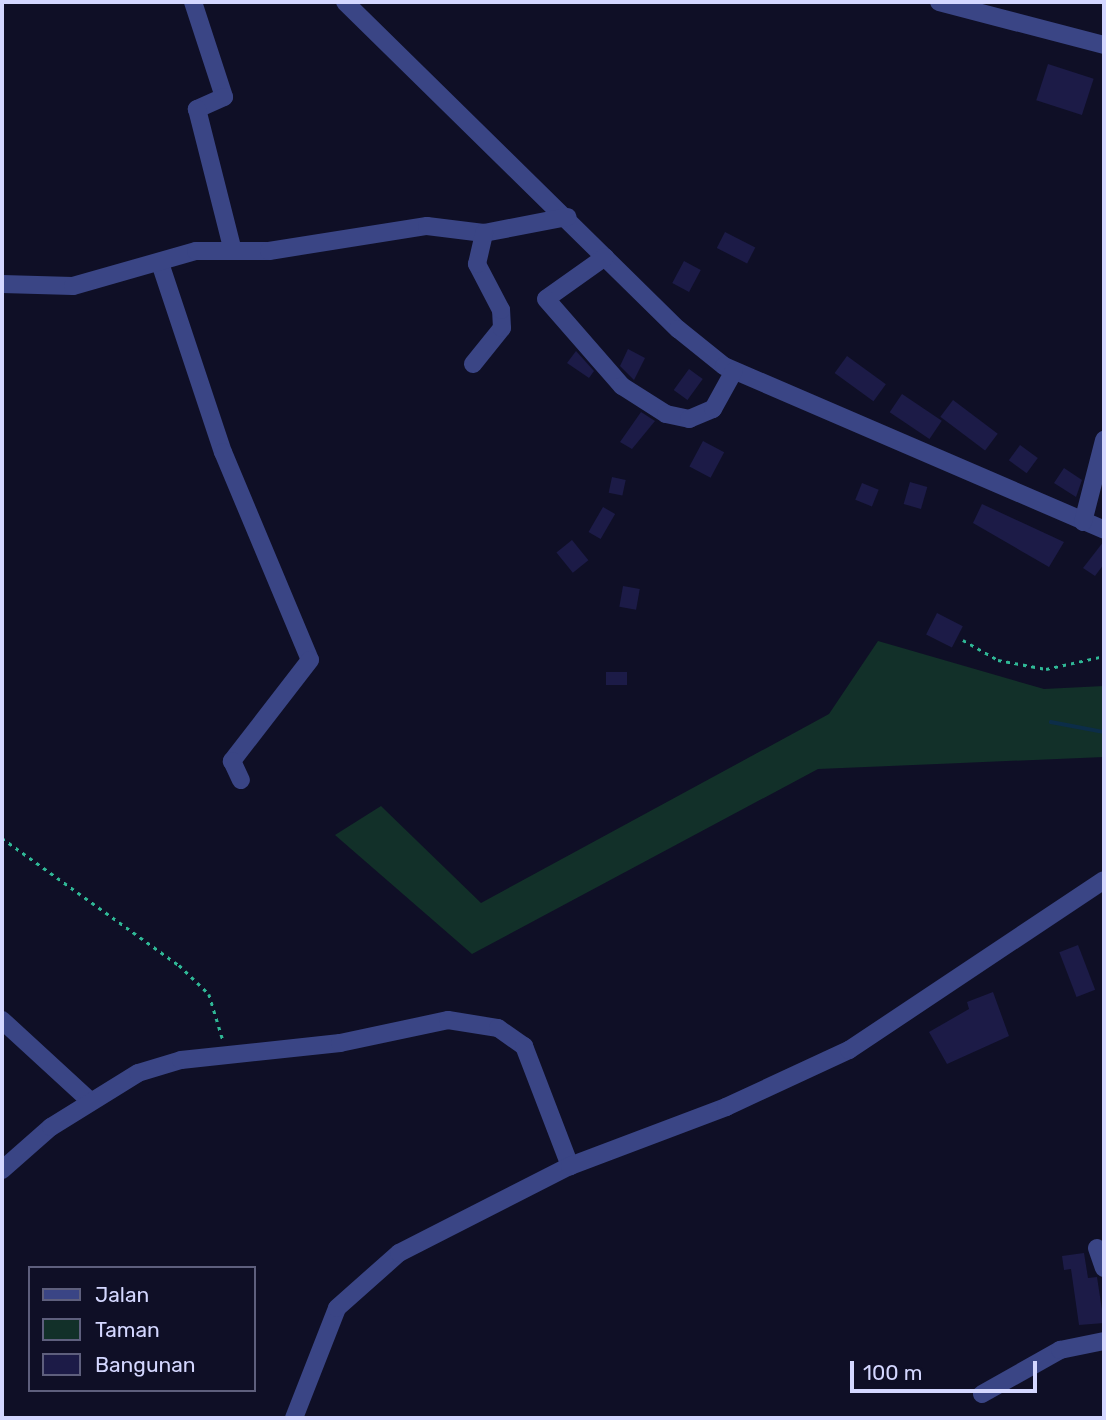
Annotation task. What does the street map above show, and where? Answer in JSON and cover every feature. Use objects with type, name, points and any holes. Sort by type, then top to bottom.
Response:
[{"type":"street","points":[[192,2],[224,97],[197,109],[233,251]]},
{"type":"street","points":[[345,2],[567,217],[678,329],[734,371],[1104,530]]},
{"type":"street","points":[[939,2],[1104,45]]},
{"type":"street","points":[[2,284],[73,286],[196,251],[233,251],[427,226],[484,233],[567,217]]},
{"type":"street","points":[[473,364],[502,328],[501,310],[477,264],[484,233]]},
{"type":"street","points":[[605,257],[546,299],[622,386],[666,414],[689,419],[713,409],[734,371]]},
{"type":"street","points":[[160,262],[223,452],[310,660],[305,674],[236,754],[231,766],[241,780]]},
{"type":"street","points":[[1083,522],[1104,440]]},
{"type":"street","points":[[294,1418],[328,1325],[349,1295],[415,1243],[570,1166],[726,1107],[849,1050],[1104,880]]},
{"type":"street","points":[[2,1020],[89,1100]]},
{"type":"street","points":[[2,1170],[89,1100],[138,1073],[227,1054],[349,1042],[437,1020],[498,1028],[530,1054],[570,1166]]},
{"type":"street","points":[[1097,1248],[1104,1268]]},
{"type":"street","points":[[982,1394],[1067,1347],[1104,1341]]},
{"type":"path","points":[[963,640],[998,660],[1046,669],[1104,656]]},
{"type":"path","points":[[2,838],[191,976],[209,994],[227,1054]]},
{"type":"green space","points":[[878,641],[1044,689],[1104,686],[1104,757],[818,769],[472,954],[335,835],[381,806],[481,903],[829,714]]},
{"type":"building","points":[[1048,64],[1094,79],[1082,115],[1036,100]]},
{"type":"building","points":[[725,232],[755,247],[747,263],[717,248]]},
{"type":"building","points":[[684,261],[701,270],[689,292],[672,283]]},
{"type":"building","points":[[628,349],[645,358],[634,380],[620,366]]},
{"type":"building","points":[[576,351],[594,371],[589,378],[567,363]]},
{"type":"building","points":[[847,356],[886,384],[873,401],[835,373]]},
{"type":"building","points":[[689,369],[703,379],[687,400],[674,390]]},
{"type":"building","points":[[902,394],[942,421],[929,439],[890,412]]},
{"type":"building","points":[[953,400],[998,434],[985,450],[940,417]]},
{"type":"building","points":[[641,412],[655,421],[632,449],[620,442]]},
{"type":"building","points":[[703,441],[724,452],[711,478],[689,467]]},
{"type":"building","points":[[1020,445],[1038,458],[1027,473],[1009,460]]},
{"type":"building","points":[[1064,468],[1082,480],[1076,497],[1054,483]]},
{"type":"building","points":[[612,477],[626,480],[622,496],[609,493]]},
{"type":"building","points":[[910,482],[927,487],[921,509],[904,504]]},
{"type":"building","points":[[862,483],[879,490],[872,506],[855,500]]},
{"type":"building","points":[[982,504],[1064,542],[1049,567],[973,523]]},
{"type":"building","points":[[603,507],[615,514],[601,539],[588,532]]},
{"type":"building","points":[[572,540],[588,560],[573,573],[556,553]]},
{"type":"building","points":[[1104,541],[1104,564],[1095,576],[1083,568]]},
{"type":"building","points":[[623,586],[640,589],[636,610],[619,607]]},
{"type":"building","points":[[937,613],[963,626],[952,648],[926,634]]},
{"type":"building","points":[[606,672],[627,672],[627,685],[606,685]]},
{"type":"building","points":[[1078,945],[1095,990],[1077,997],[1059,952]]},
{"type":"building","points":[[993,992],[1009,1036],[947,1064],[929,1032],[969,1009],[967,1002]]},
{"type":"building","points":[[1084,1253],[1088,1278],[1097,1277],[1104,1323],[1079,1325],[1071,1269],[1064,1270],[1062,1256]]},
{"type":"waterway","points":[[1051,722],[1104,732]]}]
